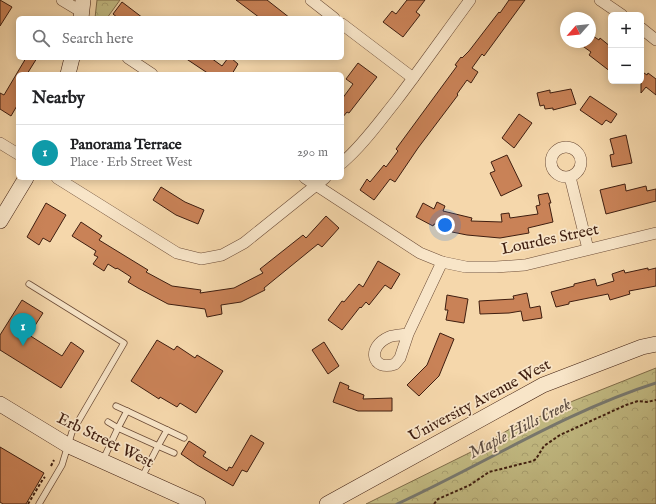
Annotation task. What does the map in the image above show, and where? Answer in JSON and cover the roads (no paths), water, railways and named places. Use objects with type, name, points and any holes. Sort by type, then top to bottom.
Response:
[{"type":"main road","points":[[68,72],[72,60]]},
{"type":"main road","points":[[0,221],[25,180]]},
{"type":"main road","name":"University Avenue West","points":[[327,504],[543,385],[642,347],[656,344]]},
{"type":"main road","name":"Erb Street West","points":[[0,404],[68,446],[198,504]]},
{"type":"street","points":[[62,0],[82,10]]},
{"type":"street","points":[[311,0],[331,16]]},
{"type":"street","points":[[344,161],[374,128],[470,0]]},
{"type":"street","points":[[600,0],[618,12]]},
{"type":"street","points":[[344,26],[413,78]]},
{"type":"street","points":[[644,29],[654,34]]},
{"type":"street","points":[[131,60],[149,72]]},
{"type":"street","points":[[0,143],[16,153]]},
{"type":"street","points":[[570,177],[588,250]]},
{"type":"street","points":[[60,180],[177,253],[201,259],[222,255],[244,243],[320,182]]},
{"type":"street","name":"Lourdes Street","points":[[320,182],[420,253],[442,262],[466,267],[496,268],[525,265],[656,233]]},
{"type":"street","points":[[408,334],[442,262]]},
{"type":"lane","points":[[29,284],[124,343],[72,432],[62,465],[40,504]]},
{"type":"lane","points":[[116,406],[184,438]]},
{"type":"lane","points":[[102,462],[127,411]]},
{"type":"lane","points":[[108,422],[174,453]]},
{"type":"lane","points":[[141,479],[167,430]]},
{"type":"waterway","name":"Maple Hills Creek","points":[[397,504],[557,423],[622,395],[656,383]]},
{"type":"place","name":"Panorama Terrace","points":[[23,346]]}]
